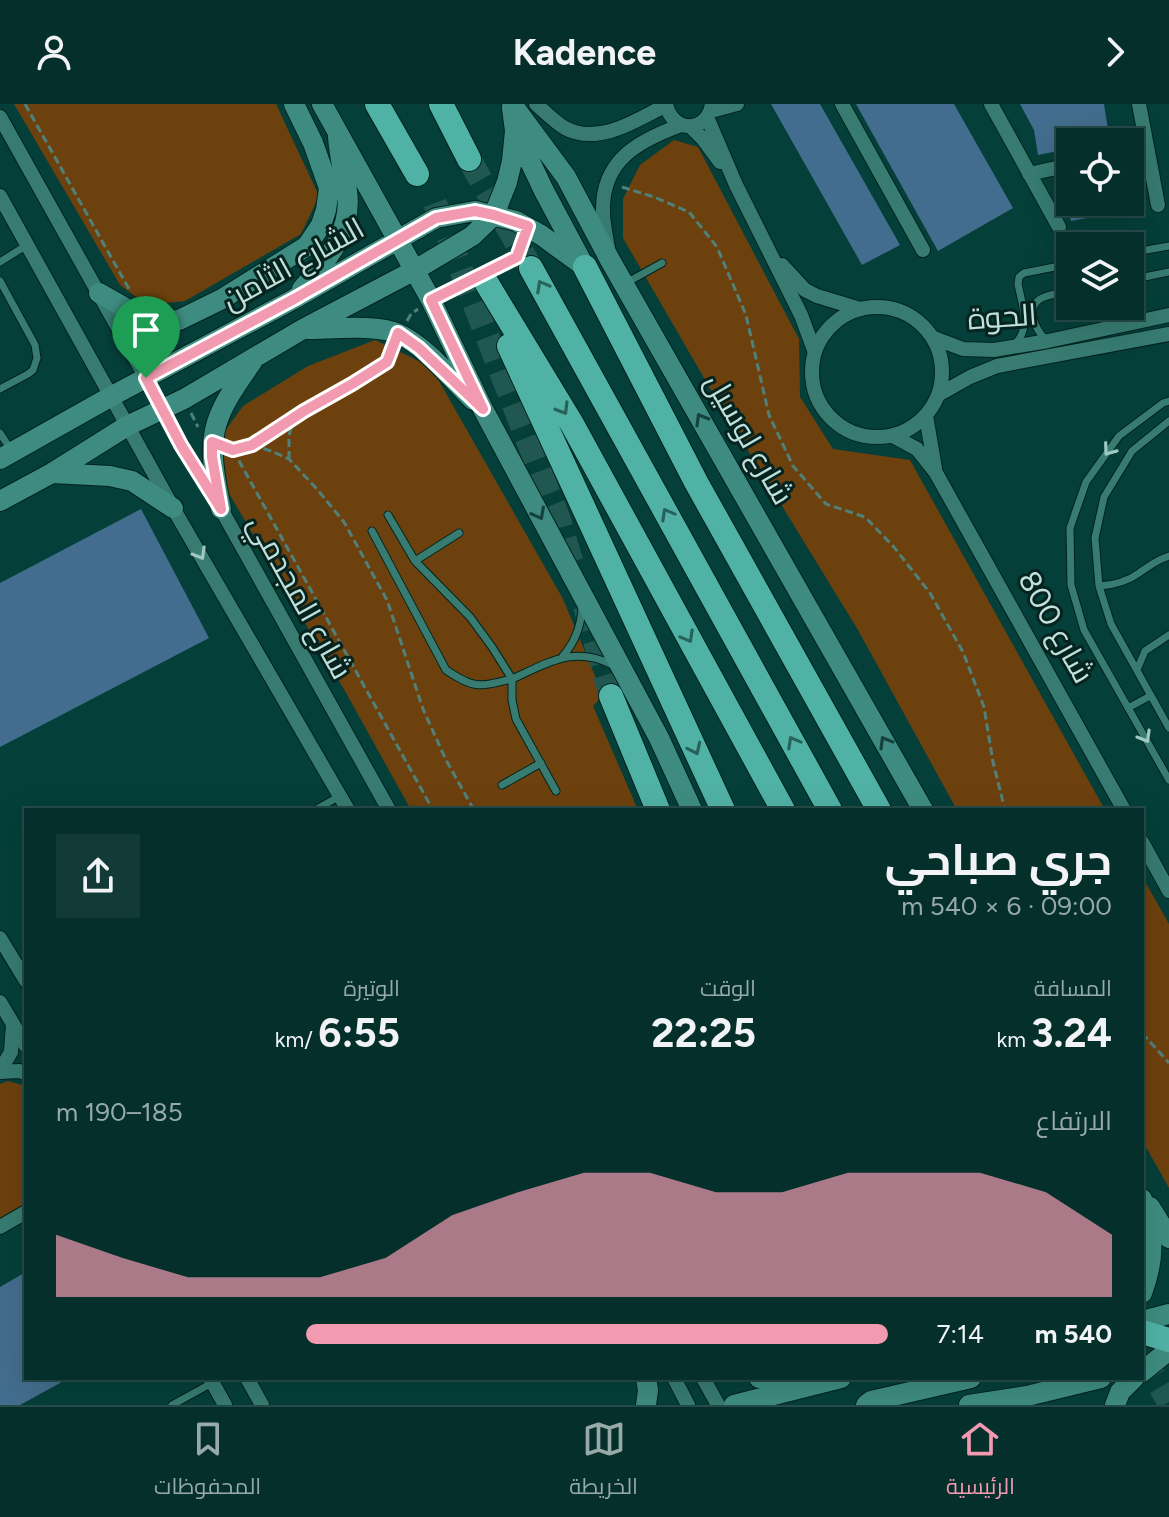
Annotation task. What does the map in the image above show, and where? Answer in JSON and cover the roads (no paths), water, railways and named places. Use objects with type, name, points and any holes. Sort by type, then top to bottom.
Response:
[{"type":"highway","points":[[377,104],[417,174]]},
{"type":"highway","points":[[441,104],[469,159]]},
{"type":"highway","points":[[524,262],[829,808]]},
{"type":"highway","points":[[585,267],[696,482],[878,808]]},
{"type":"highway","points":[[722,808],[512,353],[487,281],[572,424],[782,808]]},
{"type":"highway","points":[[611,696],[657,808]]},
{"type":"highway","points":[[1144,1333],[1169,1340]]},
{"type":"street","points":[[99,293],[143,318],[160,322],[179,320],[222,299],[307,246],[326,210],[329,188],[313,143],[294,104]]},
{"type":"street","points":[[322,104],[431,300],[483,409],[659,738],[691,808]]},
{"type":"street","points":[[494,215],[512,161],[515,131],[512,104]]},
{"type":"street","name":"شارع لوسيل","points":[[512,104],[566,177],[610,260],[922,808]]},
{"type":"street","points":[[536,104],[565,128],[582,134],[621,128],[666,105],[671,117],[697,131],[736,185]]},
{"type":"street","points":[[621,128],[647,104]]},
{"type":"street","points":[[610,260],[603,212],[606,180],[612,170],[630,149],[654,135],[703,122],[710,111],[737,104]]},
{"type":"street","points":[[842,104],[923,250]]},
{"type":"street","points":[[991,104],[1059,227]]},
{"type":"street","points":[[1139,104],[1158,205]]},
{"type":"street","points":[[710,111],[736,185],[801,315],[814,350]]},
{"type":"street","name":"شارع المجدمي","points":[[0,117],[181,445],[221,509],[388,808]]},
{"type":"street","points":[[294,299],[329,257],[346,221],[347,191],[339,154],[338,130]]},
{"type":"street","points":[[515,131],[585,267]]},
{"type":"street","points":[[1029,174],[1056,168]]},
{"type":"street","points":[[0,196],[110,397],[347,808]]},
{"type":"street","name":"الشارع الثامن","points":[[6,456],[436,218],[475,211],[528,226],[585,267]]},
{"type":"street","name":"الشارع الثامن","points":[[0,501],[127,426],[162,410],[303,329],[415,270],[472,236],[494,215]]},
{"type":"street","points":[[769,251],[805,290],[860,309]]},
{"type":"street","points":[[881,306],[902,311],[920,322],[934,338],[941,357],[943,376],[938,395],[926,416],[906,431],[876,438],[858,435],[828,417],[818,402],[812,386],[814,350],[825,332],[840,317],[860,309],[881,306]]},
{"type":"street","name":"الحوة","points":[[934,338],[953,346],[994,350],[1169,315]]},
{"type":"street","points":[[303,329],[378,328],[398,333],[419,348],[483,409]]},
{"type":"street","name":"الحوة","points":[[938,395],[997,366],[1169,334]]},
{"type":"street","points":[[221,509],[212,457],[217,418],[232,390],[257,356]]},
{"type":"street","name":"شارع 800","points":[[926,416],[936,473]]},
{"type":"street","name":"شارع 800","points":[[893,436],[917,449],[936,473],[1123,808]]},
{"type":"street","points":[[52,473],[132,481],[173,508]]},
{"type":"street","points":[[1144,846],[1169,891]]},
{"type":"street","points":[[0,938],[24,978]]},
{"type":"street","points":[[0,1002],[24,1043]]},
{"type":"street","points":[[0,1072],[11,1052],[13,1024]]},
{"type":"street","points":[[0,1072],[24,1072]]},
{"type":"street","points":[[1144,1197],[1169,1221]]},
{"type":"street","points":[[1144,1198],[1169,1238]]},
{"type":"street","points":[[1144,1203],[1152,1260],[1144,1286]]},
{"type":"street","points":[[0,1227],[24,1213]]},
{"type":"street","points":[[1144,1320],[1169,1314]]},
{"type":"street","points":[[1153,1367],[1169,1350]]},
{"type":"street","points":[[248,1380],[262,1405]]},
{"type":"street","points":[[646,1380],[646,1405]]},
{"type":"street","points":[[675,1380],[688,1405]]},
{"type":"street","points":[[704,1380],[718,1405]]},
{"type":"street","points":[[766,1380],[798,1390]]},
{"type":"street","points":[[734,1405],[834,1380]]},
{"type":"street","points":[[866,1405],[871,1401],[962,1380]]},
{"type":"street","points":[[969,1405],[1091,1380]]},
{"type":"street","points":[[1115,1405],[1120,1392],[1132,1380]]},
{"type":"street","points":[[211,1381],[225,1405]]},
{"type":"lane","points":[[0,267],[27,245]]},
{"type":"lane","points":[[1144,250],[1169,246]]},
{"type":"lane","points":[[624,284],[662,263]]},
{"type":"lane","points":[[1011,347],[1021,339],[1025,328],[1019,277],[1024,273],[1056,267]]},
{"type":"lane","points":[[1144,277],[1169,272]]},
{"type":"lane","points":[[0,281],[35,345],[37,358],[33,370],[0,389]]},
{"type":"lane","points":[[1048,341],[1037,329],[1033,307],[1041,297],[1056,294]]},
{"type":"lane","points":[[1169,401],[1119,436],[1086,482],[1070,528],[1071,585],[1084,630],[1169,780]]},
{"type":"lane","points":[[1169,421],[1132,451],[1104,497],[1095,538],[1099,586],[1111,624],[1169,728]]},
{"type":"lane","points":[[0,433],[6,456]]},
{"type":"lane","points":[[388,515],[415,561],[470,617],[512,679],[516,719],[556,791]]},
{"type":"lane","points":[[372,531],[446,670],[467,684],[484,686],[512,679],[563,656],[573,655],[604,660],[622,671]]},
{"type":"lane","points":[[415,561],[459,533]]},
{"type":"lane","points":[[1099,586],[1125,581],[1158,559],[1169,556]]},
{"type":"lane","points":[[563,656],[575,639],[581,620],[579,589]]},
{"type":"lane","points":[[1137,670],[1145,651],[1169,635]]},
{"type":"lane","points":[[1128,708],[1150,696]]},
{"type":"lane","points":[[502,785],[541,763]]},
{"type":"lane","points":[[319,808],[340,796]]},
{"type":"lane","points":[[172,1405],[211,1381]]},
{"type":"tunnel","points":[[469,159],[531,268]]},
{"type":"tunnel","points":[[435,203],[559,520],[574,571]]},
{"type":"tunnel","points":[[585,606],[611,696]]},
{"type":"tunnel","points":[[1144,1359],[1169,1402]]}]
